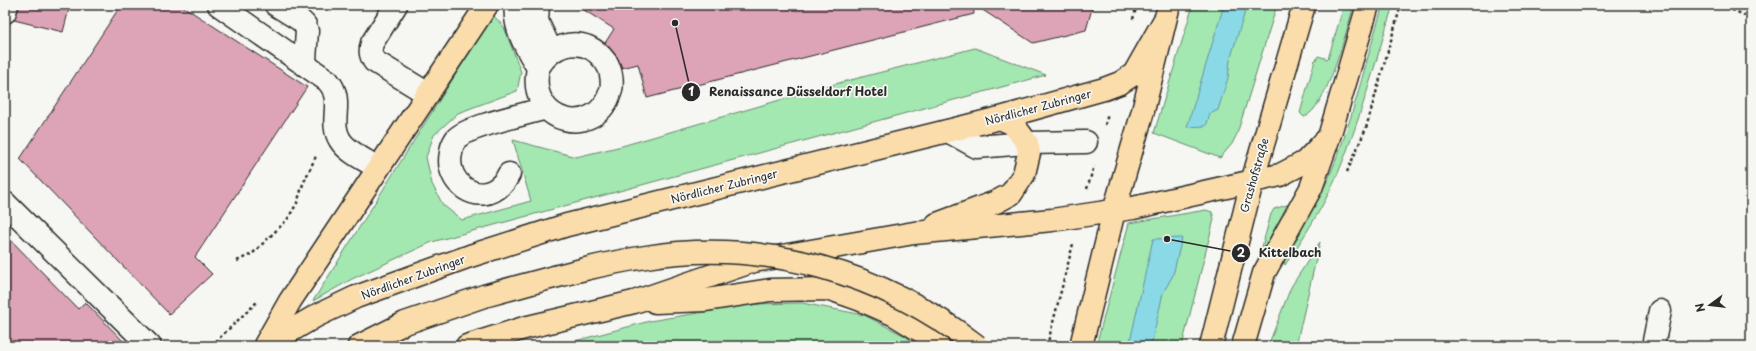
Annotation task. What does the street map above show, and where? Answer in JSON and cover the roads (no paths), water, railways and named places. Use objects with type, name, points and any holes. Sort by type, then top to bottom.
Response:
[{"type":"main road","name":"Nördlicher Zubringer","points":[[265,346],[290,301],[487,5]]},
{"type":"main road","name":"Grashofstraße","points":[[1211,346],[1252,182],[1304,5]]},
{"type":"main road","points":[[1243,346],[1264,273],[1311,188],[1329,137],[1368,5]]},
{"type":"main road","name":"Nördlicher Zubringer","points":[[265,346],[316,316],[356,297],[470,256],[566,224],[948,131],[1104,90],[1120,83],[1134,74],[1167,13]]},
{"type":"main road","points":[[1081,346],[1124,209],[1143,111],[1167,13]]},
{"type":"main road","points":[[914,233],[996,202],[1011,194],[1024,174],[1028,163],[1029,153],[1027,142],[1013,124],[1000,118]]},
{"type":"main road","points":[[467,346],[524,328],[634,302],[754,261],[914,233],[1052,220],[1124,209],[1252,182],[1280,175],[1305,162],[1329,137]]},
{"type":"main road","points":[[359,346],[405,323],[484,296],[590,268],[646,256],[697,251],[751,253],[806,262],[854,278],[899,297],[952,326],[977,346]]},
{"type":"main road","points":[[634,302],[706,300],[770,290],[830,289],[861,300],[895,315],[926,334],[938,346]]},
{"type":"lane","points":[[5,12],[7,5]]},
{"type":"lane","points":[[219,5],[328,80],[334,87],[337,98],[335,129],[339,140],[346,148],[378,168]]},
{"type":"lane","points":[[276,5],[305,25],[307,31],[305,60],[308,67]]},
{"type":"lane","points":[[396,5],[372,43],[370,50],[371,55],[374,61],[428,94]]},
{"type":"lane","points":[[516,5],[515,12],[520,38],[538,68]]},
{"type":"lane","points":[[538,5],[537,21],[551,51]]},
{"type":"lane","points":[[575,44],[588,46],[598,53],[606,62],[611,74],[612,86],[608,98],[602,108],[592,116],[580,120],[567,120],[556,116],[546,108],[540,100],[536,90],[538,68],[543,59],[551,51],[563,45],[575,44]]},
{"type":"lane","points":[[508,174],[503,184],[495,190],[483,193],[464,189],[454,178],[448,162],[451,149],[457,138],[469,130],[546,108]]},
{"type":"lane","points":[[948,131],[977,147],[1027,142],[1086,142]]},
{"type":"lane","points":[[5,203],[150,346]]},
{"type":"lane","points":[[1653,346],[1660,311]]},
{"type":"water","points":[[1224,5],[1247,5],[1230,60],[1228,78],[1218,110],[1210,114],[1206,126],[1187,127]]},
{"type":"water","points":[[1182,238],[1173,275],[1163,293],[1151,346],[1129,346],[1153,239]]},
{"type":"place","name":"Renaissance Düsseldorf Hotel","points":[[675,23]]},
{"type":"place","name":"Kittelbach","points":[[1167,239]]}]
